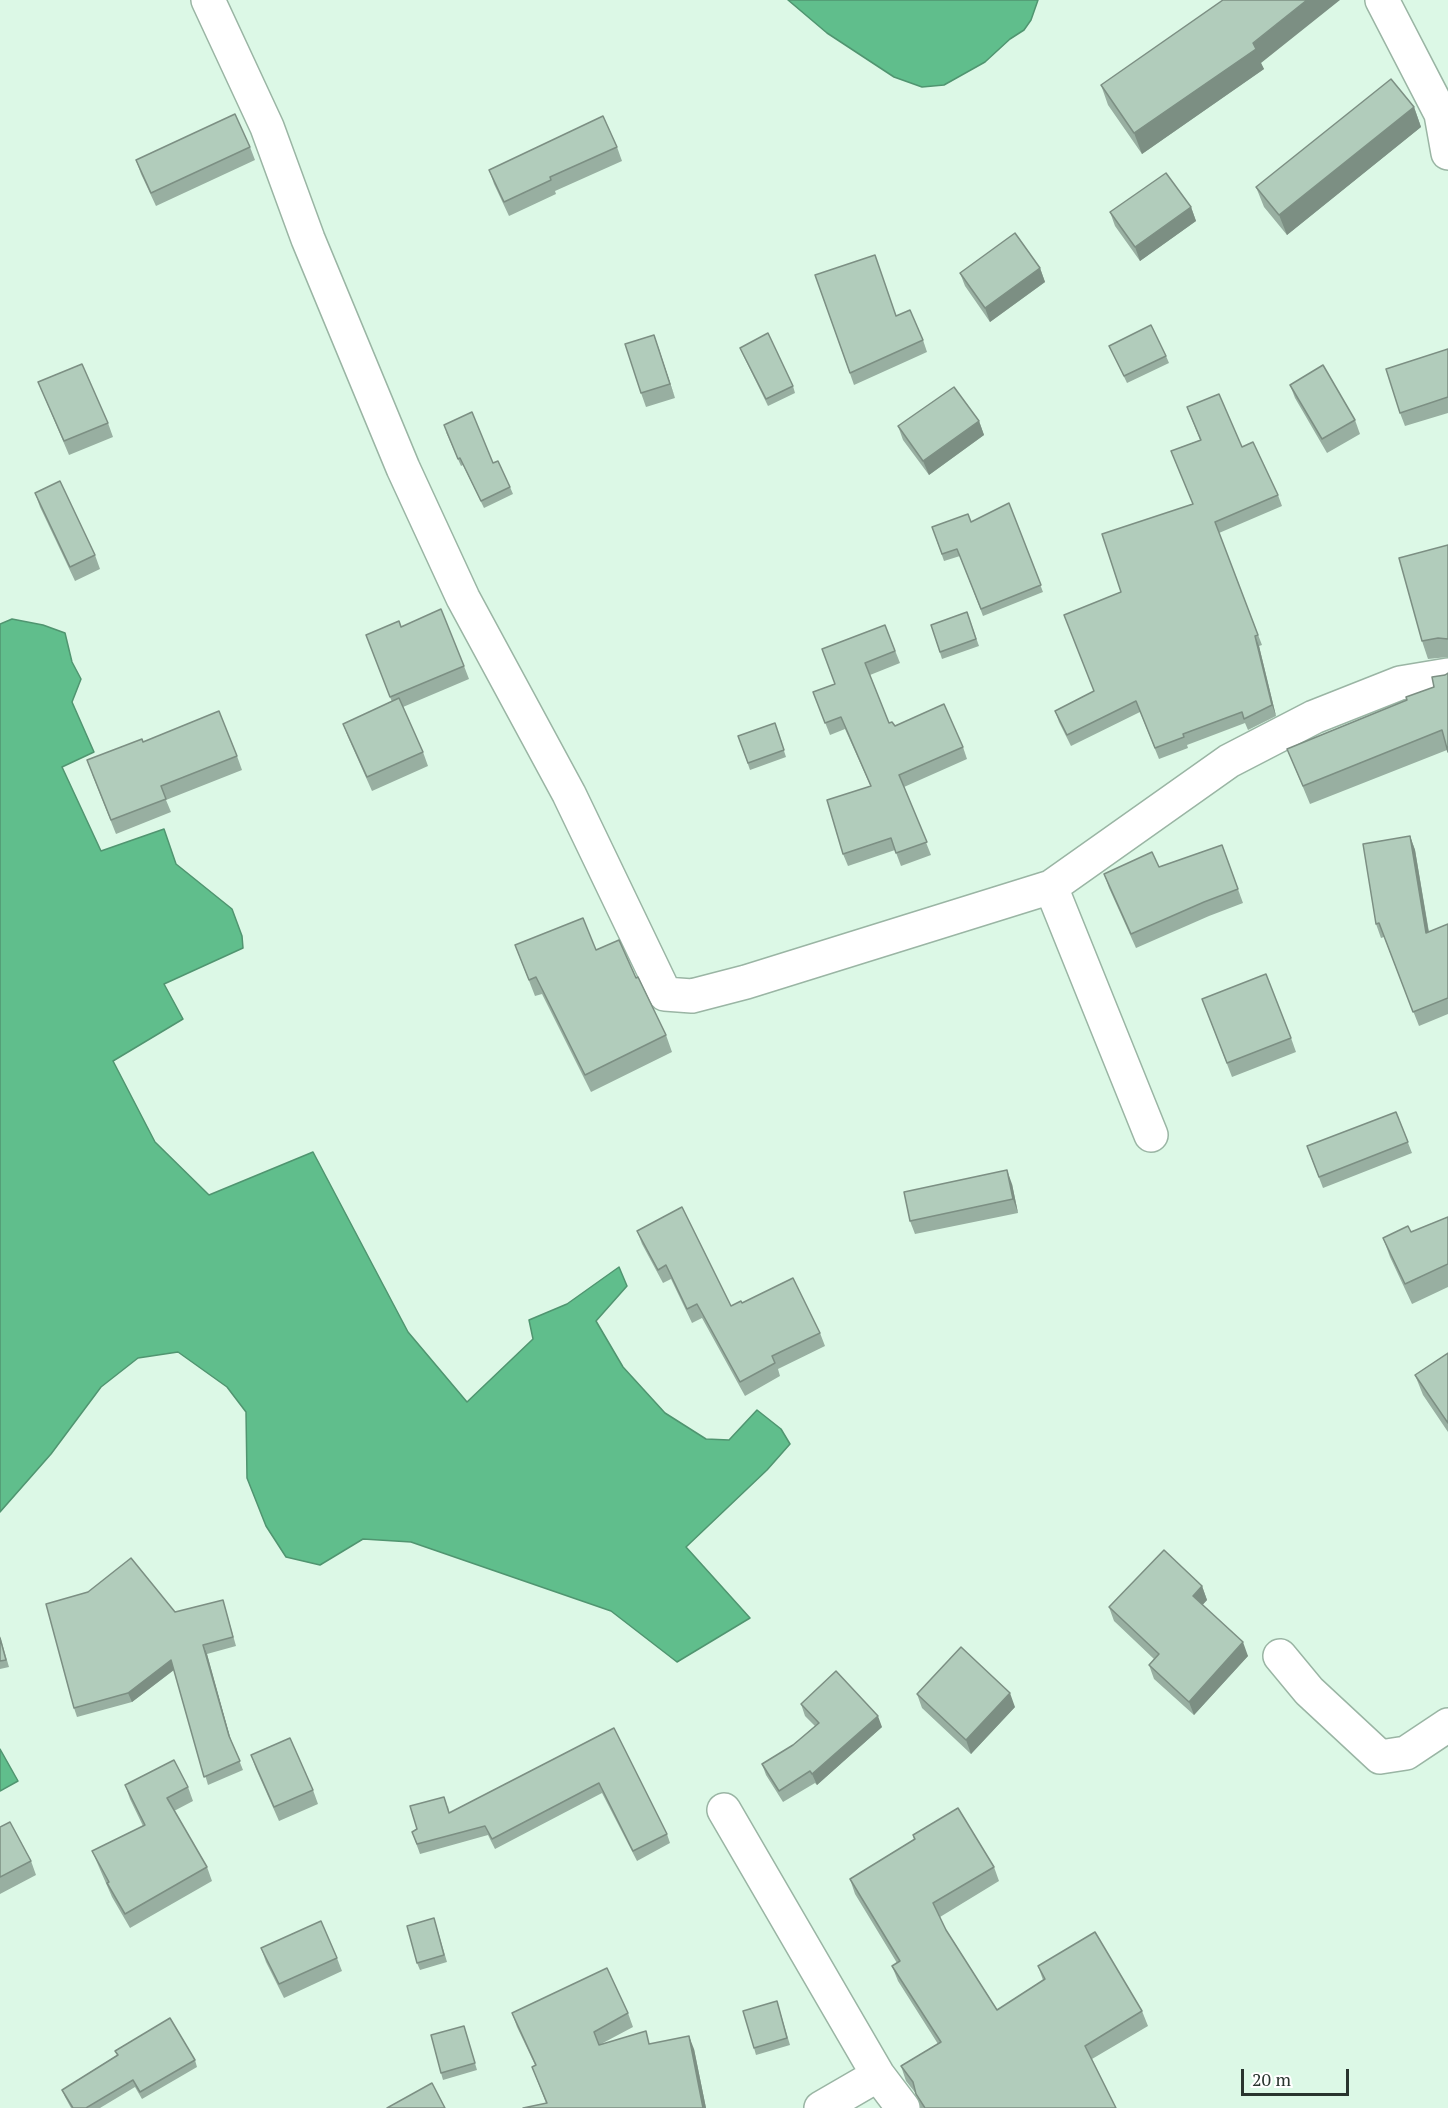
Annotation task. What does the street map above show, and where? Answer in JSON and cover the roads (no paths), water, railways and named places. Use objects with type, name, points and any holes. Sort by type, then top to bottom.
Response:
[{"type":"street","points":[[208,0],[267,127],[308,239],[413,490],[463,598],[569,794],[665,994],[692,996],[746,982],[1051,887],[1228,761],[1314,717],[1400,683],[1448,675]]},
{"type":"street","points":[[1382,0],[1445,109],[1448,153]]},
{"type":"street","points":[[1051,887],[1151,1135]]},
{"type":"street","points":[[1280,1656],[1309,1691],[1380,1758],[1406,1753],[1448,1725]]},
{"type":"street","points":[[724,1810],[878,2074],[903,2108]]},
{"type":"street","points":[[821,2108],[878,2074]]}]
